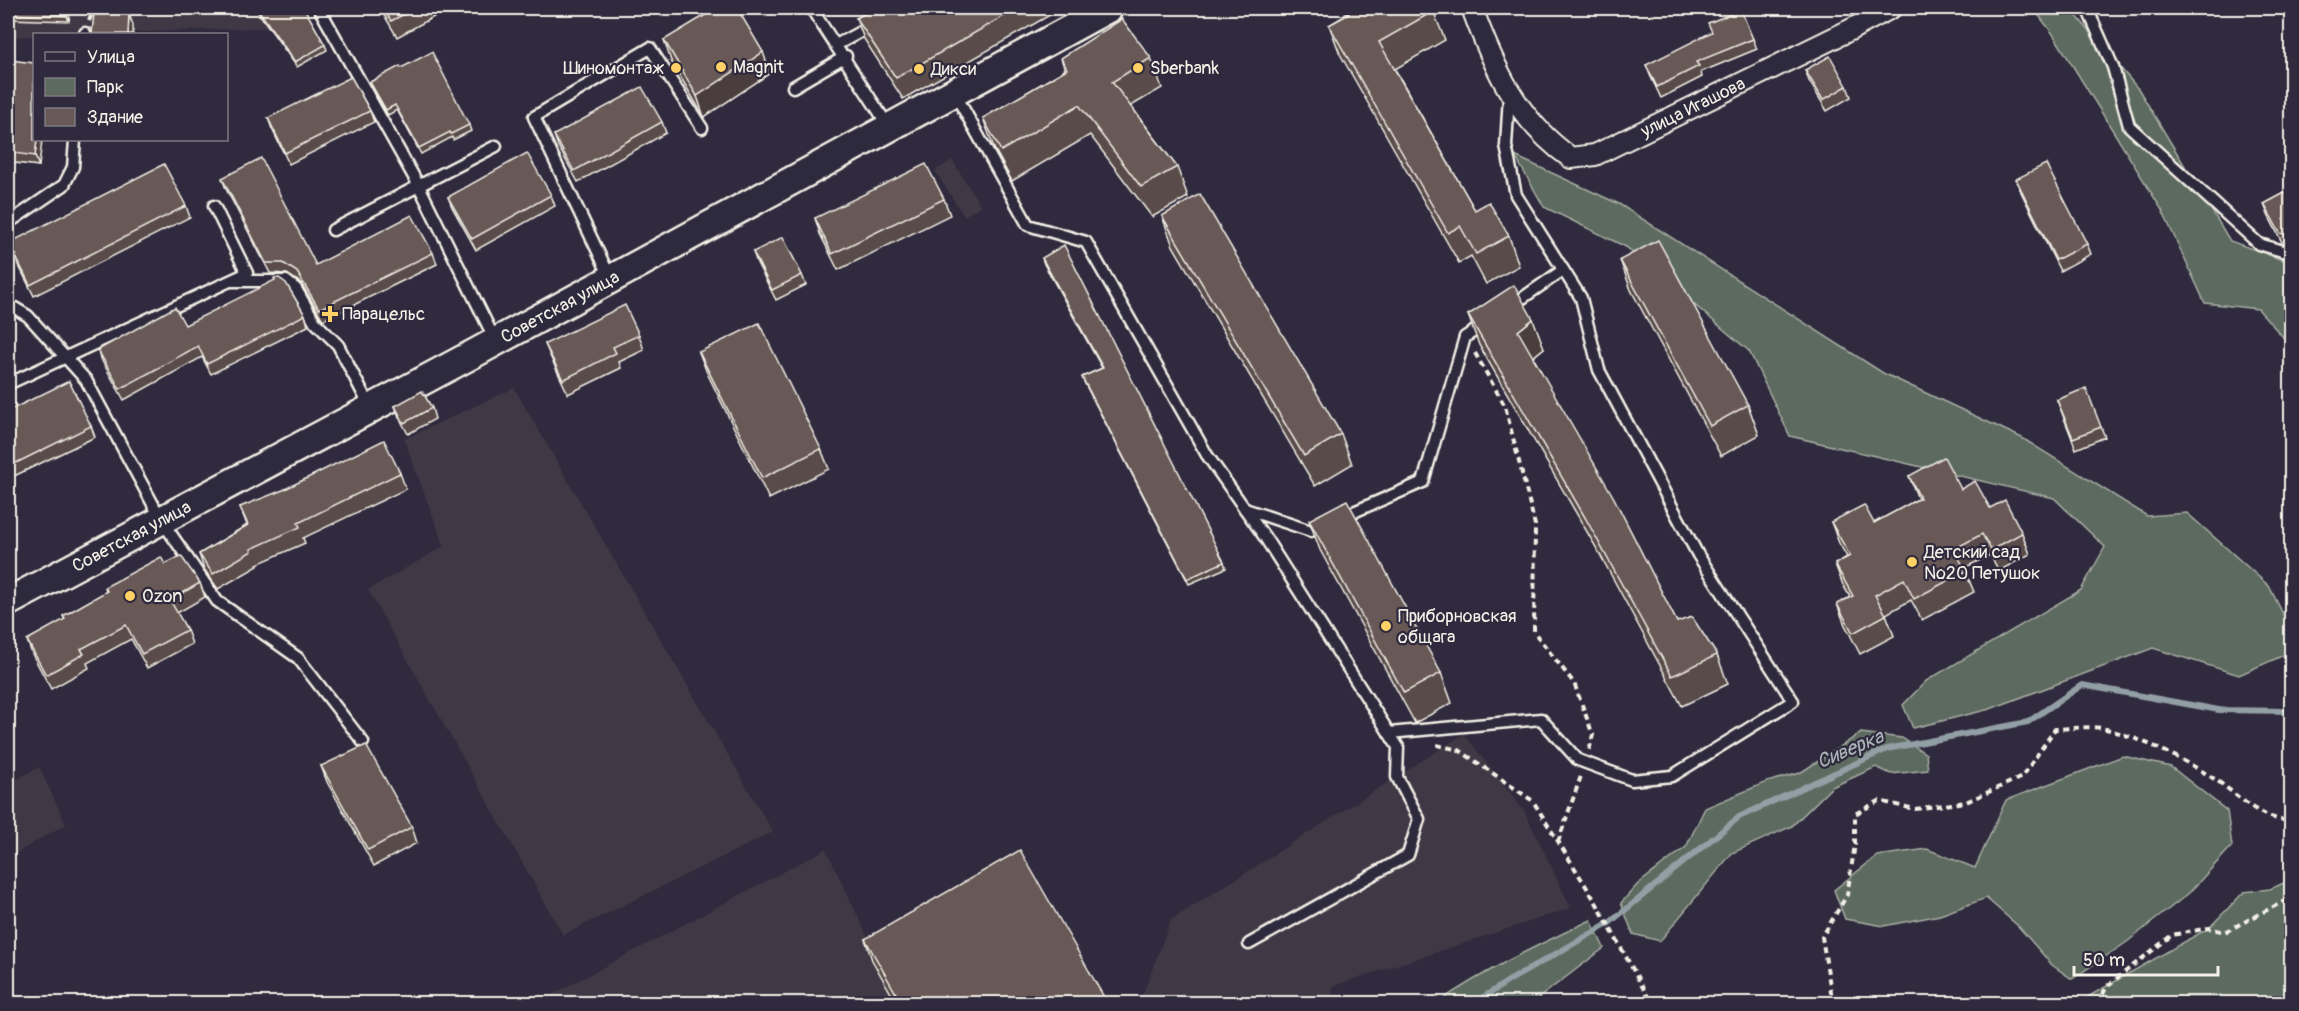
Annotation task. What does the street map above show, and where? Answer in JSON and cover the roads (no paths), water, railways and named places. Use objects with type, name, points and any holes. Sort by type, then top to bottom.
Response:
[{"type":"main road","name":"Советская улица","points":[[8,602],[496,342],[751,198],[890,127],[1109,8]]},
{"type":"street","points":[[1472,8],[1509,94]]},
{"type":"street","name":"улица Игашова","points":[[1509,94],[1550,142],[1571,158],[1595,155],[1891,8]]},
{"type":"lane","points":[[319,8],[419,186],[496,342]]},
{"type":"lane","points":[[812,8],[836,45],[846,56],[890,127]]},
{"type":"lane","points":[[2087,8],[2113,67],[2129,126],[2259,244],[2292,254]]},
{"type":"lane","points":[[836,45],[885,18]]},
{"type":"lane","points":[[611,279],[534,117],[650,48],[702,128]]},
{"type":"lane","points":[[793,87],[846,56]]},
{"type":"lane","points":[[954,92],[1028,225],[1086,242],[1207,455],[1245,509],[1398,747],[1397,777],[1419,819],[1408,855],[1249,944]]},
{"type":"lane","points":[[1389,733],[1541,719],[1578,760],[1632,780],[1672,776],[1793,701],[1698,555],[1599,370],[1581,298],[1516,195],[1506,146],[1509,94]]},
{"type":"lane","points":[[8,223],[64,185],[73,167],[75,141]]},
{"type":"lane","points":[[333,230],[496,146]]},
{"type":"lane","points":[[8,384],[247,273],[214,206]]},
{"type":"lane","points":[[1504,310],[1563,270]]},
{"type":"lane","points":[[229,281],[286,280],[296,289],[315,322],[338,345],[371,409]]},
{"type":"lane","points":[[8,304],[28,316],[86,380],[162,521],[217,601],[298,658],[363,742]]},
{"type":"lane","points":[[1245,509],[1311,531],[1423,482],[1465,337],[1495,317]]},
{"type":"waterway","name":"Сиверка","points":[[1473,1004],[1608,924],[1739,817],[1887,749],[2028,722],[2082,685],[2219,710],[2292,711]]},
{"type":"place","name":"Magnit","points":[[721,67]]},
{"type":"place","name":"Шиномонтаж","points":[[676,68]]},
{"type":"place","name":"Sberbank","points":[[1138,68]]},
{"type":"place","name":"Дикси","points":[[919,69]]},
{"type":"place","name":"Парацельс","points":[[330,314]]},
{"type":"place","name":"Детский сад №20 Петушок","points":[[1912,562]]},
{"type":"place","name":"Ozon","points":[[130,596]]},
{"type":"place","name":"Приборновская общага","points":[[1386,626]]}]
